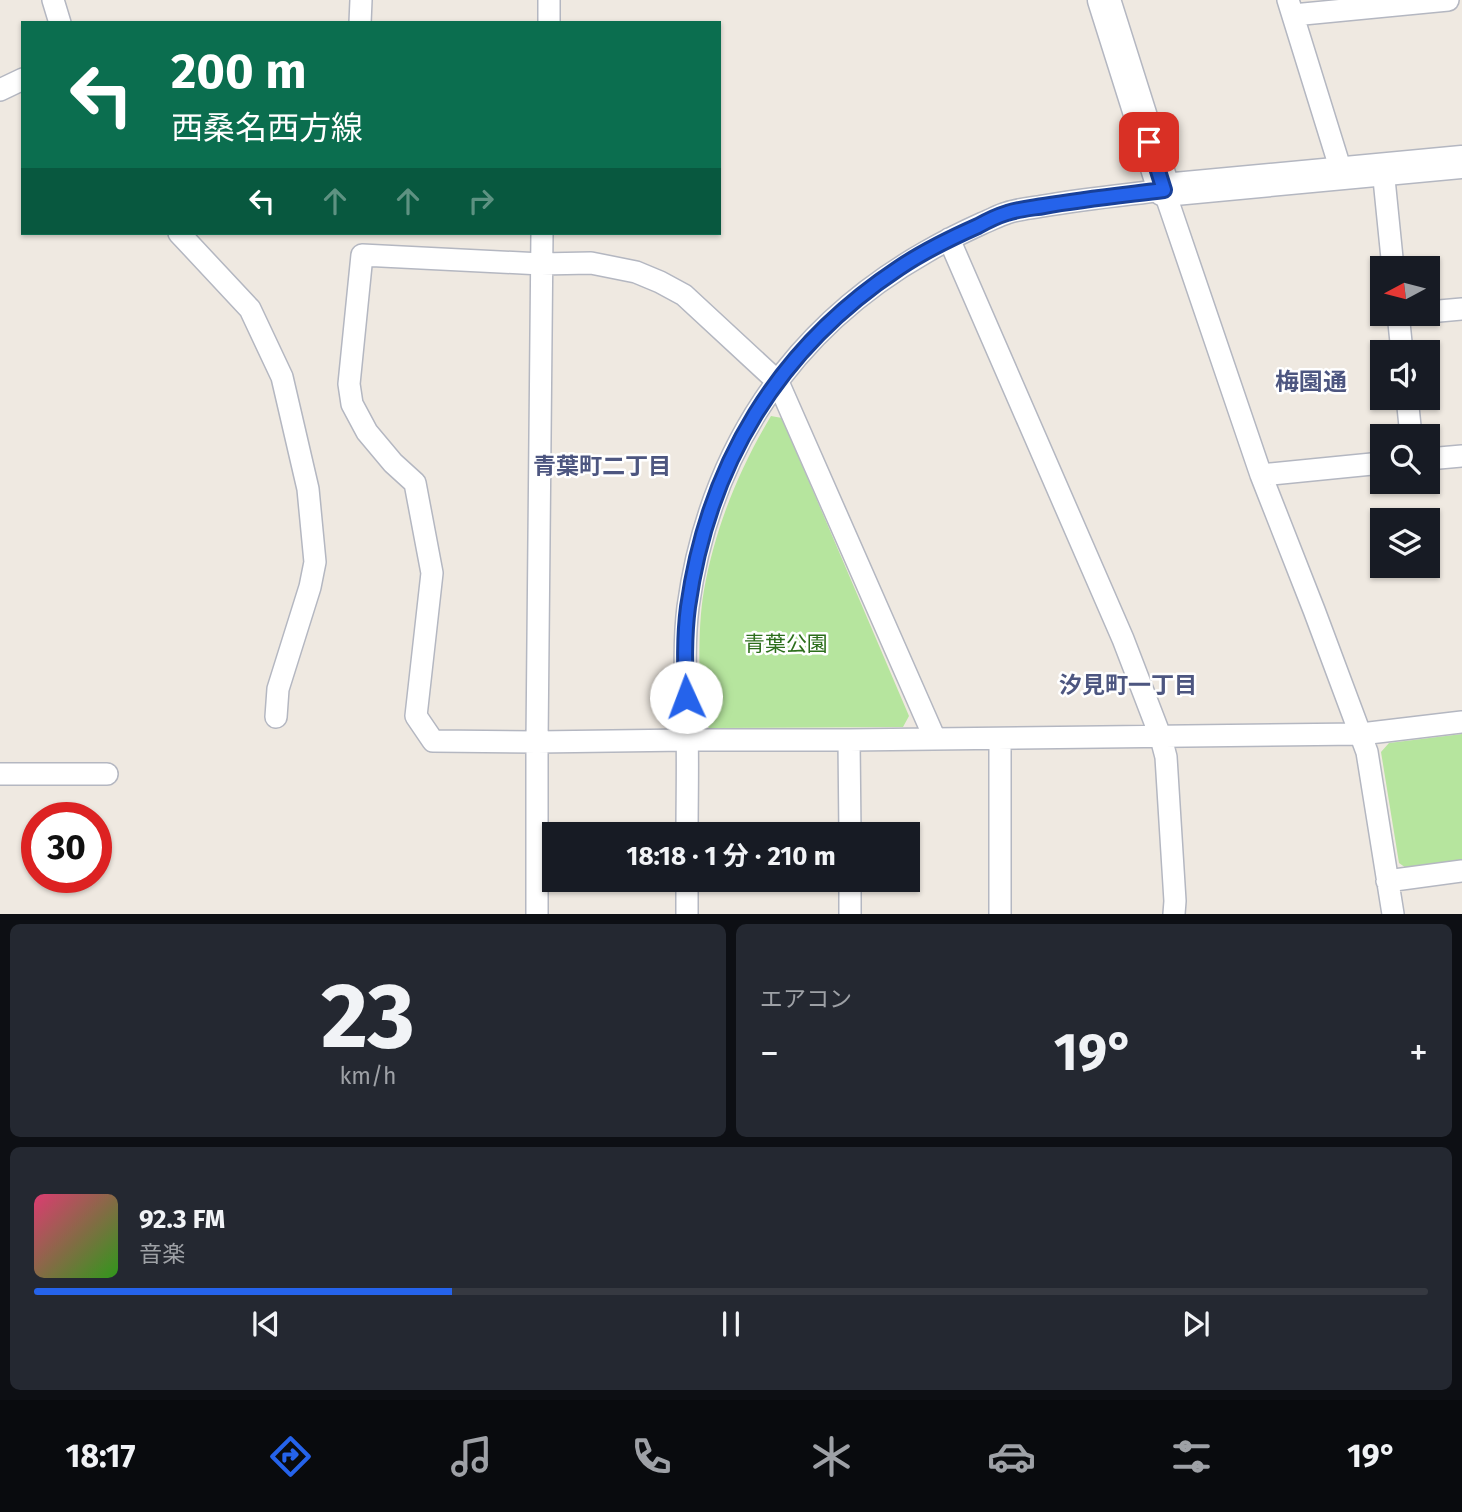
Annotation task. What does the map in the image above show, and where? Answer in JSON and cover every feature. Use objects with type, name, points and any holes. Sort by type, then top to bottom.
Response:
[{"type":"street","points":[[53,0],[59,21]]},
{"type":"street","points":[[360,21],[361,0]]},
{"type":"street","points":[[549,0],[549,21]]},
{"type":"street","points":[[1104,0],[1164,190],[1261,475],[1367,752],[1393,914]]},
{"type":"street","points":[[1342,174],[1290,8],[1448,0]]},
{"type":"street","points":[[0,90],[21,80]]},
{"type":"street","points":[[687,822],[685,654],[688,610],[695,564],[712,506],[735,448],[755,415],[814,338],[843,309],[909,261],[949,239],[1007,213],[1164,190],[1462,162]]},
{"type":"street","points":[[1382,169],[1392,256]]},
{"type":"street","points":[[181,235],[250,309],[282,377],[308,489],[315,562],[310,587],[278,689],[276,717]]},
{"type":"street","points":[[537,914],[542,235]]},
{"type":"street","points":[[949,239],[1123,639],[1161,738],[1166,757],[1174,914]]},
{"type":"street","points":[[934,739],[778,382],[684,295],[636,272],[591,263],[541,264],[362,255],[349,384],[352,404],[367,432],[393,463],[415,483],[432,573],[416,716],[433,741],[537,742],[1161,738],[1361,734],[1462,722]]},
{"type":"street","points":[[1440,311],[1462,309]]},
{"type":"street","points":[[1440,458],[1462,456]]},
{"type":"street","points":[[1261,475],[1370,464]]},
{"type":"street","points":[[1000,739],[1000,914]]},
{"type":"street","points":[[849,740],[850,822]]},
{"type":"street","points":[[0,774],[107,775]]},
{"type":"street","points":[[1387,881],[1462,871]]},
{"type":"street","points":[[687,892],[687,914]]},
{"type":"street","points":[[850,892],[850,914]]},
{"type":"green space","name":"青葉公園","points":[[771,416],[782,418],[909,716],[903,727],[709,728],[700,718],[700,621],[709,567],[730,500]]},
{"type":"green space","points":[[1462,734],[1462,863],[1409,870],[1399,863],[1381,752],[1389,743]]},
{"type":"district","name":"梅園通","points":[[1311,382]]},
{"type":"district","name":"青葉町二丁目","points":[[602,466]]},
{"type":"district","name":"汐見町一丁目","points":[[1128,685]]},
{"type":"route","points":[[686,697],[685,654],[695,564],[719,485],[735,448],[755,415],[814,338],[843,309],[892,272],[949,239],[1007,213],[1164,190],[1149,142]]}]
